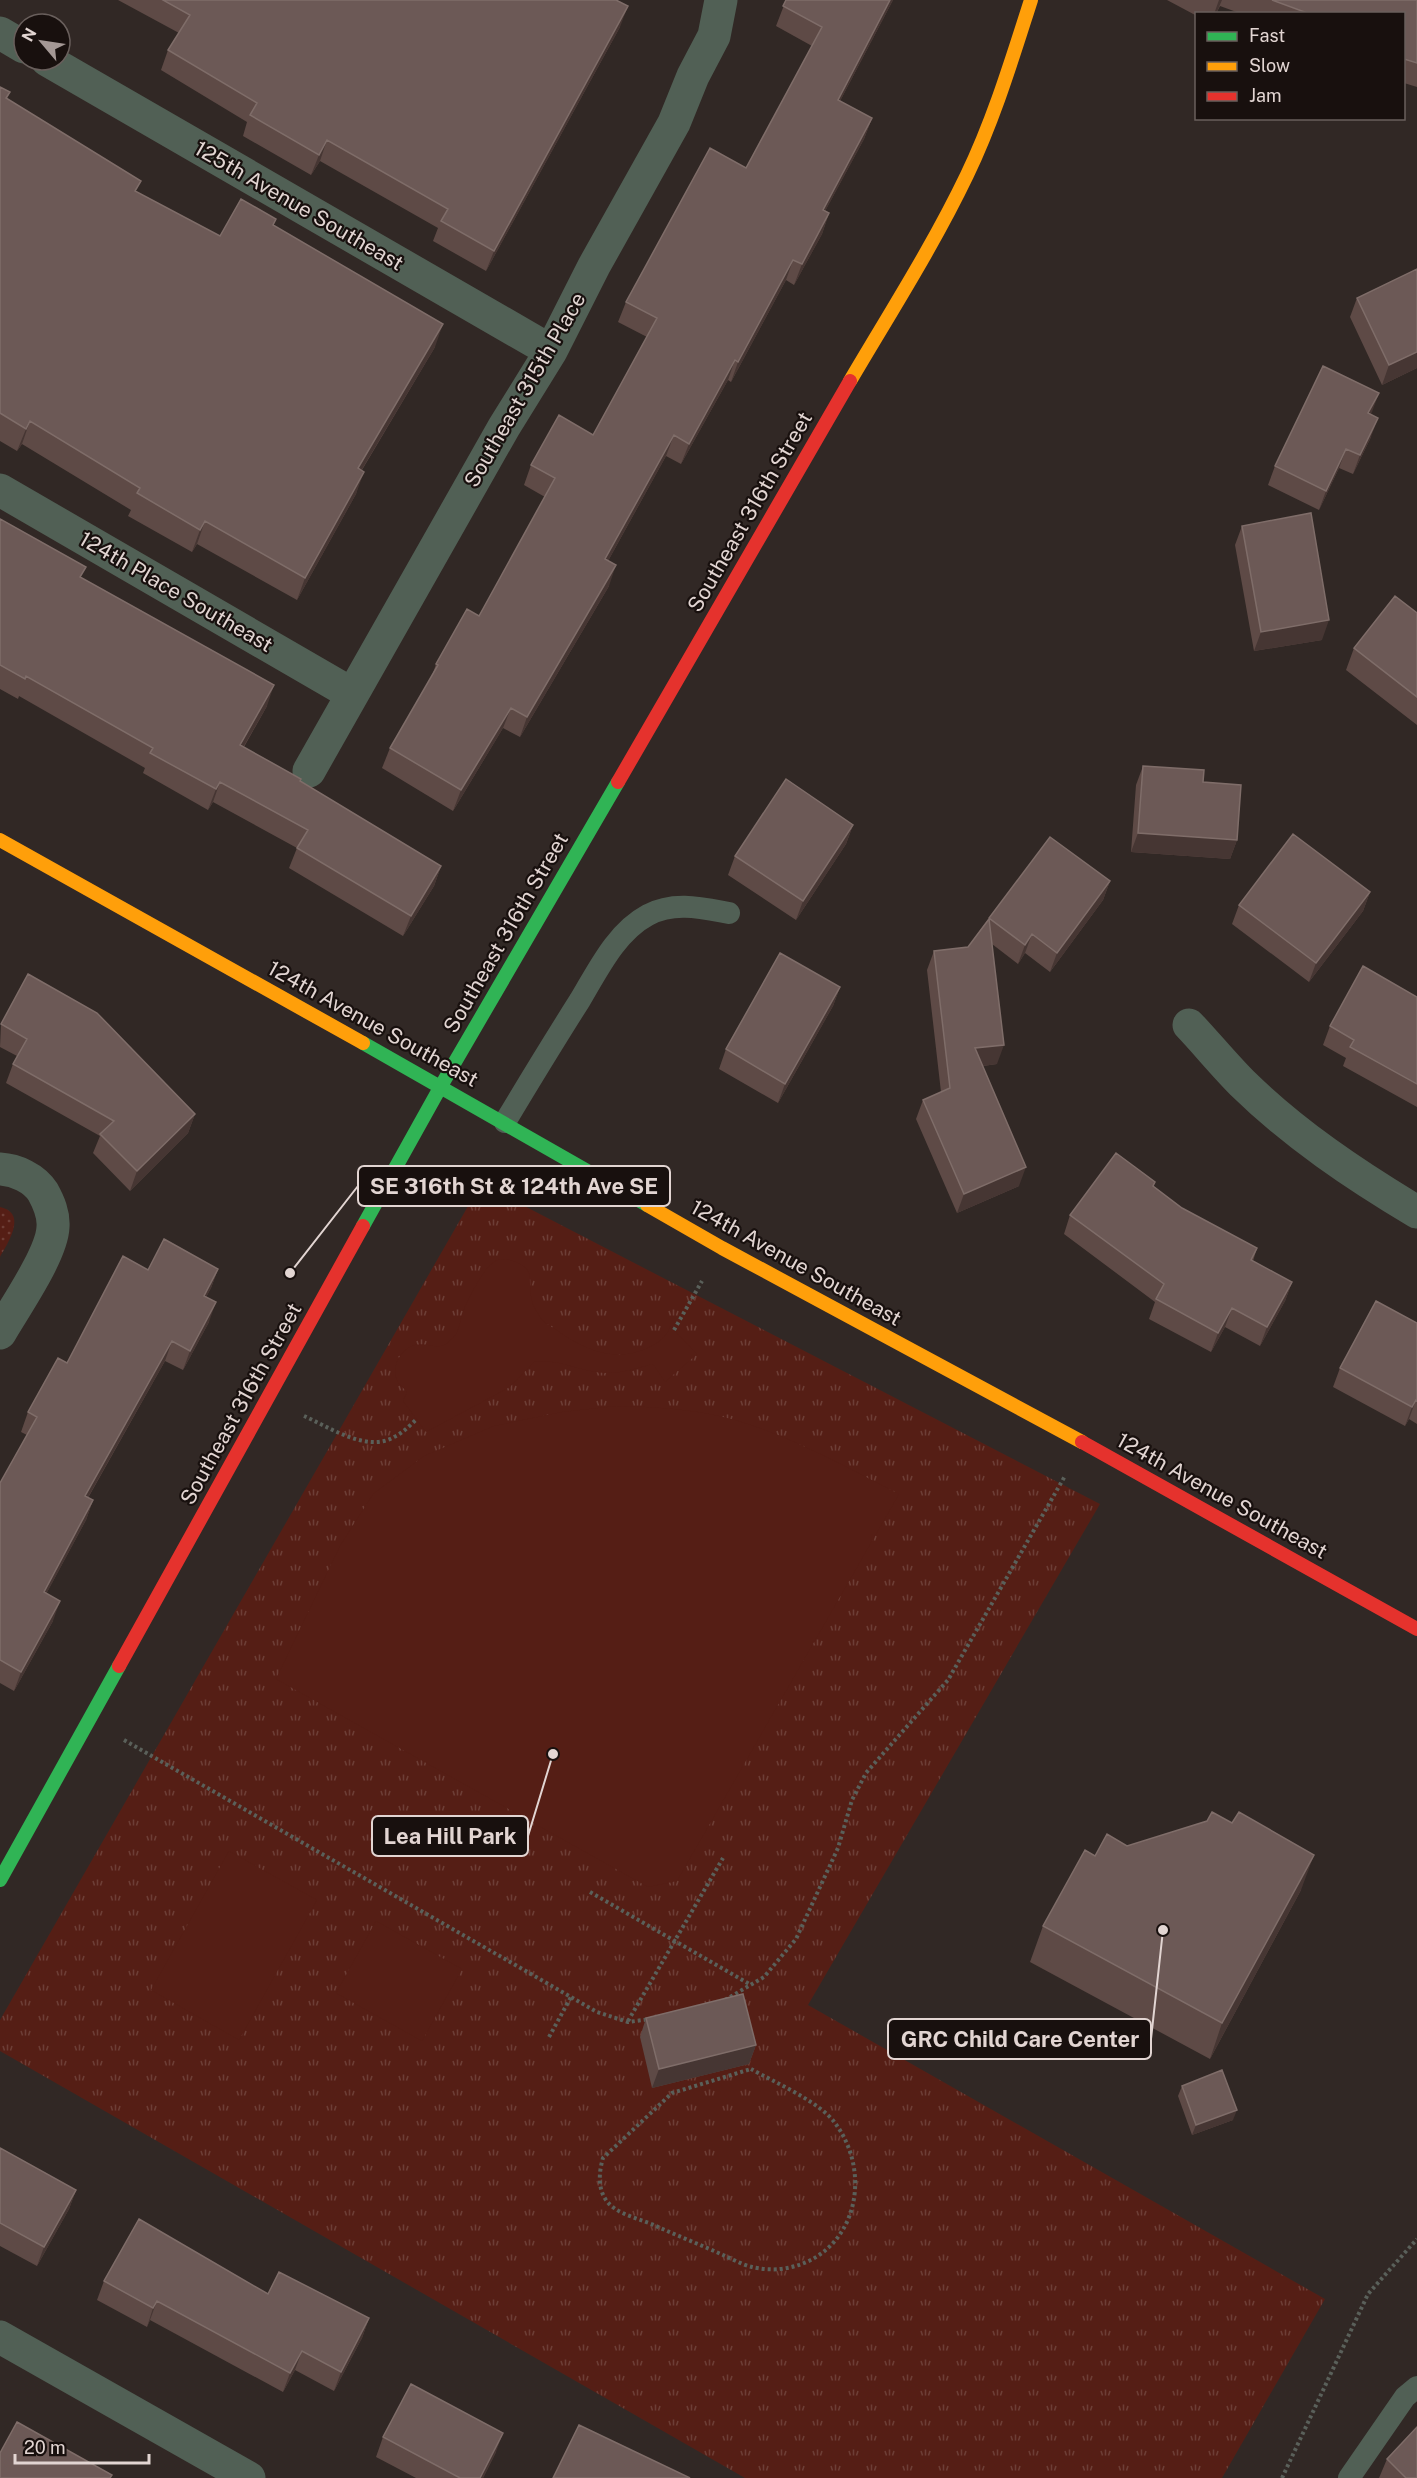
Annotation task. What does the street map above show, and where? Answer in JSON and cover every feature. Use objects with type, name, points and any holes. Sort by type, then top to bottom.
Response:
[{"type":"street","name":"Southeast 316th Street","points":[[0,1880],[441,1086],[944,220],[967,176],[997,105],[1031,0]]},
{"type":"street","name":"Southeast 315th Place","points":[[309,771],[504,427],[551,351],[594,266],[674,123],[693,76],[714,36],[714,3]]},
{"type":"street","name":"125th Avenue Southeast","points":[[68,72],[551,351]]},
{"type":"street","name":"124th Place Southeast","points":[[0,490],[352,694]]},
{"type":"street","name":"124th Avenue Southeast","points":[[0,840],[505,1122],[722,1248],[1158,1483],[1417,1629]]},
{"type":"street","points":[[1189,1025],[1242,1083],[1288,1124],[1342,1164],[1417,1212]]},
{"type":"street","points":[[0,1169],[23,1174],[40,1187],[51,1206],[53,1227],[48,1248],[0,1333]]},
{"type":"street","points":[[0,2337],[249,2478]]},
{"type":"lane","points":[[505,1122],[597,972],[632,925],[650,914],[686,906],[729,913]]},
{"type":"lane","points":[[1348,2478],[1406,2397],[1417,2387]]},
{"type":"path","points":[[674,1330],[722,1248]]},
{"type":"path","points":[[267,1400],[362,1441],[376,1442],[393,1438],[417,1419]]},
{"type":"path","points":[[716,2003],[764,1977],[796,1939],[838,1848],[852,1800],[866,1773],[948,1680],[1084,1444]]},
{"type":"path","points":[[89,1720],[597,2012],[628,2022],[660,2018]]},
{"type":"path","points":[[628,2022],[723,1858]]},
{"type":"path","points":[[590,1892],[751,1985]]},
{"type":"path","points":[[549,2037],[571,1997]]},
{"type":"path","points":[[751,2069],[809,2101],[834,2120],[849,2144],[857,2176],[855,2196],[849,2214],[834,2243],[818,2257],[793,2267],[777,2270],[751,2267],[613,2207],[604,2195],[599,2183],[603,2158],[672,2093],[705,2083],[751,2069]]},
{"type":"path","points":[[703,2075],[705,2083]]},
{"type":"path","points":[[1282,2478],[1368,2294],[1417,2239]]},
{"type":"green space","points":[[482,1193],[501,1194],[1100,1504],[808,2005],[1325,2299],[1222,2478],[745,2478],[0,2051],[0,2020],[471,1201]]},
{"type":"green space","points":[[0,1207],[13,1215],[14,1229],[0,1257]]},
{"type":"green space","points":[[507,1259],[524,1266],[527,1270],[533,1303],[542,1319],[576,1343],[607,1354],[629,1354],[658,1342],[666,1335],[670,1326],[697,1354],[665,1382],[653,1364],[607,1373],[588,1371],[553,1362],[534,1362],[510,1387],[426,1432],[403,1401],[407,1392],[396,1377],[398,1360],[405,1350],[415,1345],[440,1346],[450,1341],[456,1334],[468,1300],[485,1270],[495,1261]]},
{"type":"green space","points":[[616,1406],[691,1411],[735,1420],[798,1444],[899,1494],[677,1881],[648,1887],[276,1679],[340,1546],[373,1494],[424,1456],[494,1426],[562,1412]]},
{"type":"green space","points":[[229,1851],[317,1900],[239,2040],[151,1990]]},
{"type":"green space","points":[[376,1921],[462,1969],[422,2041],[336,1993]]},
{"type":"building","points":[[163,0],[616,0],[628,6],[494,251],[441,221],[448,209],[327,140],[319,155],[250,115],[257,103],[168,50],[190,15]]},
{"type":"building","points":[[786,0],[890,0],[838,100],[872,118],[823,210],[829,213],[802,264],[793,260],[738,362],[735,360],[689,444],[674,435],[605,559],[616,565],[527,717],[511,708],[461,790],[390,748],[467,609],[479,616],[555,478],[531,465],[559,415],[593,435],[657,318],[626,302],[710,148],[746,168],[822,27],[783,6]]},
{"type":"building","points":[[1272,0],[1417,0],[1417,63],[1405,59],[1405,12],[1305,12]]},
{"type":"building","points":[[0,87],[10,92],[6,98],[141,181],[135,191],[220,236],[241,199],[276,219],[273,225],[443,324],[358,468],[364,472],[305,578],[205,521],[200,530],[137,493],[140,488],[30,421],[26,429],[0,413]]},
{"type":"building","points":[[1417,269],[1417,352],[1389,365],[1357,298]]},
{"type":"building","points":[[1323,366],[1379,393],[1368,413],[1378,418],[1360,455],[1346,449],[1326,491],[1275,466]]},
{"type":"building","points":[[1311,513],[1329,620],[1261,632],[1242,526]]},
{"type":"building","points":[[0,519],[86,567],[80,577],[274,685],[240,745],[301,779],[300,781],[441,866],[411,916],[297,848],[308,830],[220,782],[216,789],[150,753],[153,748],[26,676],[25,679],[0,665]]},
{"type":"building","points":[[1395,596],[1417,613],[1417,697],[1354,648]]},
{"type":"building","points":[[1143,766],[1204,770],[1203,782],[1241,785],[1237,840],[1138,833]]},
{"type":"building","points":[[786,779],[853,825],[803,901],[735,856]]},
{"type":"building","points":[[1293,834],[1370,892],[1316,963],[1239,905]]},
{"type":"building","points":[[1050,837],[1110,881],[1057,953],[1032,934],[1025,945],[989,918]]},
{"type":"building","points":[[989,919],[1004,1045],[975,1048],[1026,1167],[964,1194],[923,1100],[950,1088],[934,951],[968,947]]},
{"type":"building","points":[[780,953],[840,987],[785,1084],[726,1049]]},
{"type":"building","points":[[1363,966],[1417,997],[1417,1084],[1350,1047],[1354,1040],[1330,1026]]},
{"type":"building","points":[[28,974],[97,1013],[195,1114],[137,1171],[100,1134],[114,1121],[13,1064],[27,1039],[1,1024]]},
{"type":"building","points":[[1116,1153],[1155,1182],[1153,1186],[1182,1208],[1257,1248],[1251,1260],[1292,1282],[1267,1327],[1232,1308],[1218,1333],[1156,1299],[1164,1284],[1070,1215]]},
{"type":"building","points":[[164,1239],[218,1269],[204,1296],[216,1302],[190,1351],[172,1341],[85,1496],[93,1500],[44,1592],[60,1601],[21,1672],[0,1660],[0,1483],[37,1417],[28,1412],[58,1358],[67,1363],[123,1256],[148,1270]]},
{"type":"building","points":[[1376,1301],[1417,1323],[1417,1401],[1412,1407],[1340,1368]]},
{"type":"building","points":[[1212,1812],[1232,1823],[1239,1812],[1314,1855],[1222,2023],[1043,1926],[1085,1850],[1095,1856],[1107,1834],[1127,1846],[1207,1821]]},
{"type":"building","points":[[743,1994],[756,2045],[659,2069],[646,2018]]},
{"type":"building","points":[[1222,2070],[1237,2110],[1196,2125],[1182,2086]]},
{"type":"building","points":[[0,2148],[76,2190],[44,2247],[0,2223]]},
{"type":"building","points":[[139,2219],[268,2294],[279,2272],[369,2318],[341,2372],[302,2351],[290,2373],[157,2301],[153,2308],[104,2281]]},
{"type":"building","points":[[411,2384],[503,2433],[480,2478],[460,2478],[383,2437]]},
{"type":"building","points":[[17,2422],[112,2475],[110,2478],[0,2478],[0,2453]]},
{"type":"building","points":[[579,2425],[690,2478],[553,2478]]},
{"type":"building","points":[[1417,2427],[1417,2478],[1406,2478],[1387,2459]]},
{"type":"traffic: fast","points":[[363,1226],[441,1086],[618,782]]},
{"type":"traffic: fast","points":[[363,1043],[647,1205]]},
{"type":"traffic: fast","points":[[0,1880],[119,1666]]},
{"type":"traffic: slow","points":[[850,381],[926,253],[977,154],[1010,67],[1031,0]]},
{"type":"traffic: slow","points":[[0,840],[363,1043]]},
{"type":"traffic: slow","points":[[647,1205],[722,1248],[1082,1442]]},
{"type":"traffic: jam","points":[[618,782],[850,381]]},
{"type":"traffic: jam","points":[[119,1666],[363,1226]]},
{"type":"traffic: jam","points":[[1082,1442],[1417,1629]]},
{"type":"place","name":"SE 316th St & 124th Ave SE","points":[[290,1273]]},
{"type":"place","name":"Lea Hill Park","points":[[553,1754]]},
{"type":"place","name":"GRC Child Care Center","points":[[1163,1930]]}]
